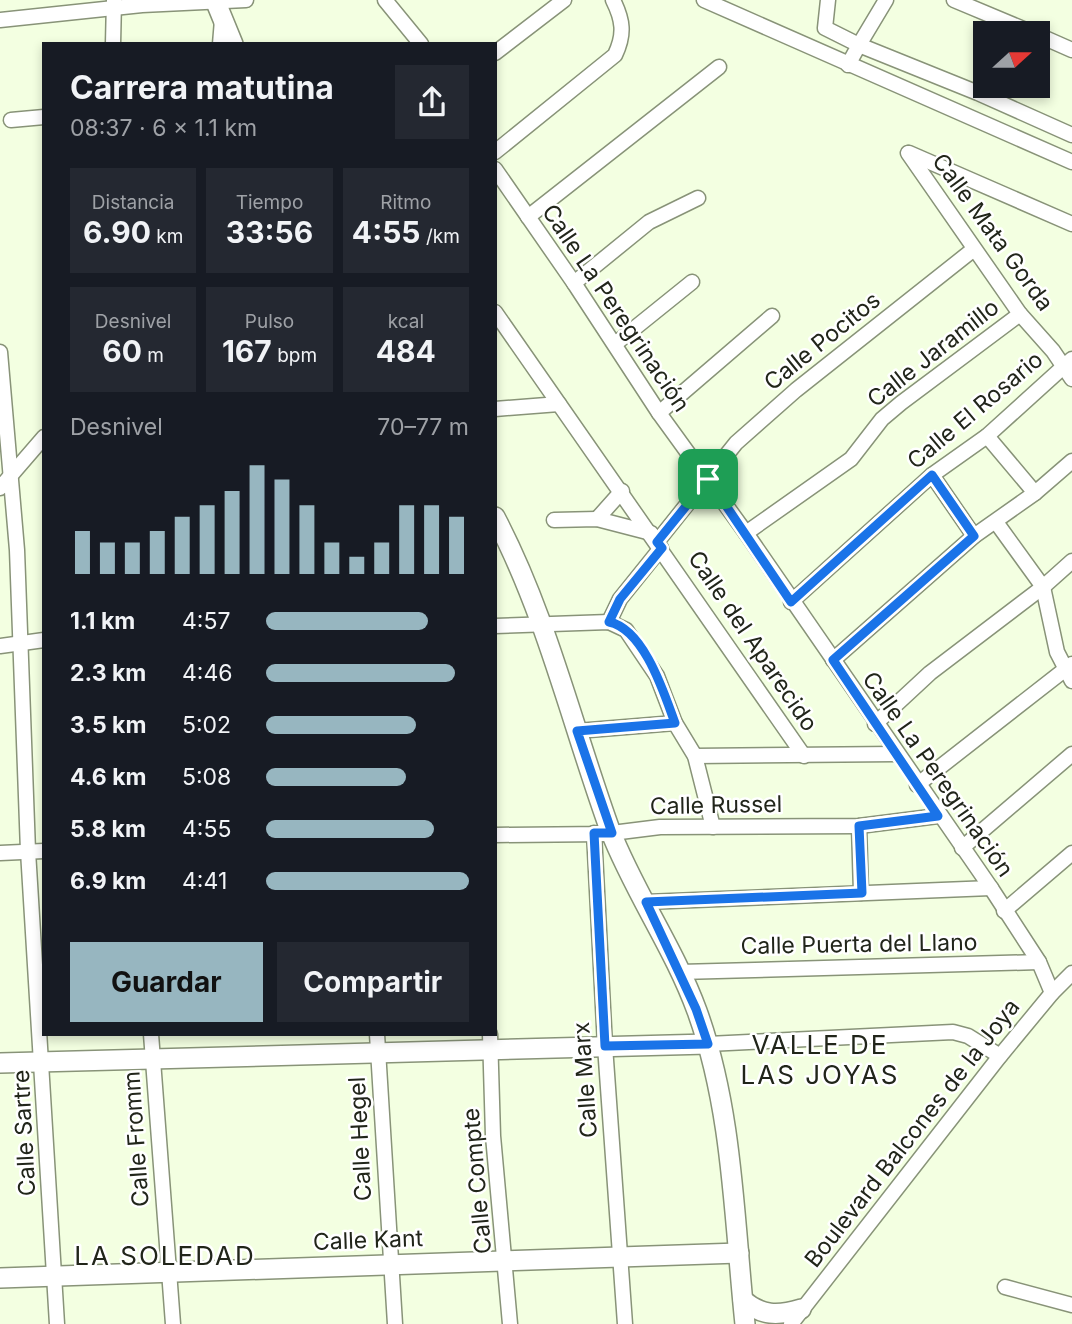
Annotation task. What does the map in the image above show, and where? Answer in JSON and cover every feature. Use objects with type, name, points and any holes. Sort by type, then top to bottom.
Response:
[{"type":"street","points":[[0,20],[114,4],[217,7],[246,0]]},
{"type":"street","points":[[385,0],[419,42]]},
{"type":"street","points":[[497,51],[564,0]]},
{"type":"street","points":[[497,150],[615,55],[621,42],[622,21],[613,0]]},
{"type":"street","points":[[704,0],[1072,162]]},
{"type":"street","points":[[828,0],[825,28],[1072,135]]},
{"type":"street","points":[[848,65],[886,0]]},
{"type":"street","points":[[954,0],[1004,21]]},
{"type":"street","points":[[113,42],[114,4]]},
{"type":"street","points":[[217,7],[220,42]]},
{"type":"street","points":[[217,7],[232,42]]},
{"type":"street","points":[[1050,40],[1072,50]]},
{"type":"street","points":[[528,217],[719,67]]},
{"type":"street","points":[[11,120],[42,117]]},
{"type":"street","name":"Calle Mata Gorda","points":[[1072,223],[908,153],[1020,314],[1068,362],[1072,379]]},
{"type":"street","name":"Calle La Peregrinación","points":[[497,172],[659,413],[746,533],[938,816],[991,888],[1039,962],[1052,993]]},
{"type":"street","points":[[574,283],[649,222],[698,198]]},
{"type":"street","name":"Calle Pocitos","points":[[609,622],[620,599],[657,541],[736,443],[773,409],[974,250]]},
{"type":"street","points":[[615,344],[692,282]]},
{"type":"street","name":"Calle Jaramillo","points":[[746,533],[851,459],[882,419],[1020,314]]},
{"type":"street","name":"Calle del Aparecido","points":[[497,315],[657,541],[804,756]]},
{"type":"street","points":[[659,413],[772,316]]},
{"type":"street","name":"Calle Sartre","points":[[0,352],[5,483],[17,550],[28,851],[58,1324]]},
{"type":"street","name":"Calle El Rosario","points":[[791,602],[932,475],[987,436],[1068,362]]},
{"type":"street","points":[[497,408],[559,404]]},
{"type":"street","points":[[987,436],[1035,493]]},
{"type":"street","points":[[5,483],[42,439]]},
{"type":"street","points":[[833,660],[974,536],[1035,493],[1072,461]]},
{"type":"street","points":[[932,475],[974,536]]},
{"type":"street","points":[[597,519],[622,491]]},
{"type":"street","points":[[554,520],[597,519],[657,541]]},
{"type":"street","points":[[497,521],[528,583],[577,731],[603,833],[646,902],[680,972],[708,1044],[723,1119],[745,1324]]},
{"type":"street","points":[[917,785],[1070,672],[1052,636],[1043,587],[996,522]]},
{"type":"street","points":[[875,724],[930,673],[1043,587],[1072,561]]},
{"type":"street","points":[[497,626],[542,627],[609,622],[626,630],[649,661],[675,723],[695,756],[704,779],[713,827]]},
{"type":"street","points":[[0,646],[42,640]]},
{"type":"street","points":[[577,731],[675,723]]},
{"type":"street","points":[[695,756],[896,754]]},
{"type":"street","points":[[962,848],[1072,754]]},
{"type":"street","name":"Calle Russel","points":[[497,835],[603,833],[660,827],[859,826],[938,816]]},
{"type":"street","points":[[859,826],[862,893]]},
{"type":"street","name":"Calle Marx","points":[[603,833],[605,1046],[625,1324]]},
{"type":"street","points":[[0,853],[42,851]]},
{"type":"street","points":[[1004,911],[1072,853]]},
{"type":"street","points":[[646,902],[991,888]]},
{"type":"street","name":"Calle Puerta del Llano","points":[[680,972],[1039,962]]},
{"type":"street","name":"Boulevard Balcones de la Joya","points":[[796,1317],[1000,1056],[1072,973]]},
{"type":"street","points":[[0,1063],[153,1061],[377,1043],[490,1041],[605,1046],[708,1044],[954,1032],[968,1036],[1000,1056]]},
{"type":"street","name":"Calle Fromm","points":[[151,1036],[173,1324]]},
{"type":"street","name":"Calle Compte","points":[[490,1041],[493,1136],[507,1261],[510,1324]]},
{"type":"street","name":"Calle Hegel","points":[[377,1043],[395,1324]]},
{"type":"street","name":"Calle Kant","points":[[0,1278],[390,1263],[739,1254]]},
{"type":"street","points":[[1005,1287],[1072,1305]]},
{"type":"street","points":[[743,1300],[755,1311],[796,1317]]},
{"type":"district","name":"VALLE DE LAS JOYAS","points":[[820,1060]]},
{"type":"district","name":"LA SOLEDAD","points":[[165,1256]]},
{"type":"route","points":[[932,475],[974,536],[833,660],[938,816],[859,826],[862,893],[646,902],[696,1009],[708,1044],[605,1046],[594,833],[612,833],[577,731],[675,723],[649,661],[626,630],[609,622],[620,599],[662,548],[657,542],[708,479],[791,602],[932,475]]}]
